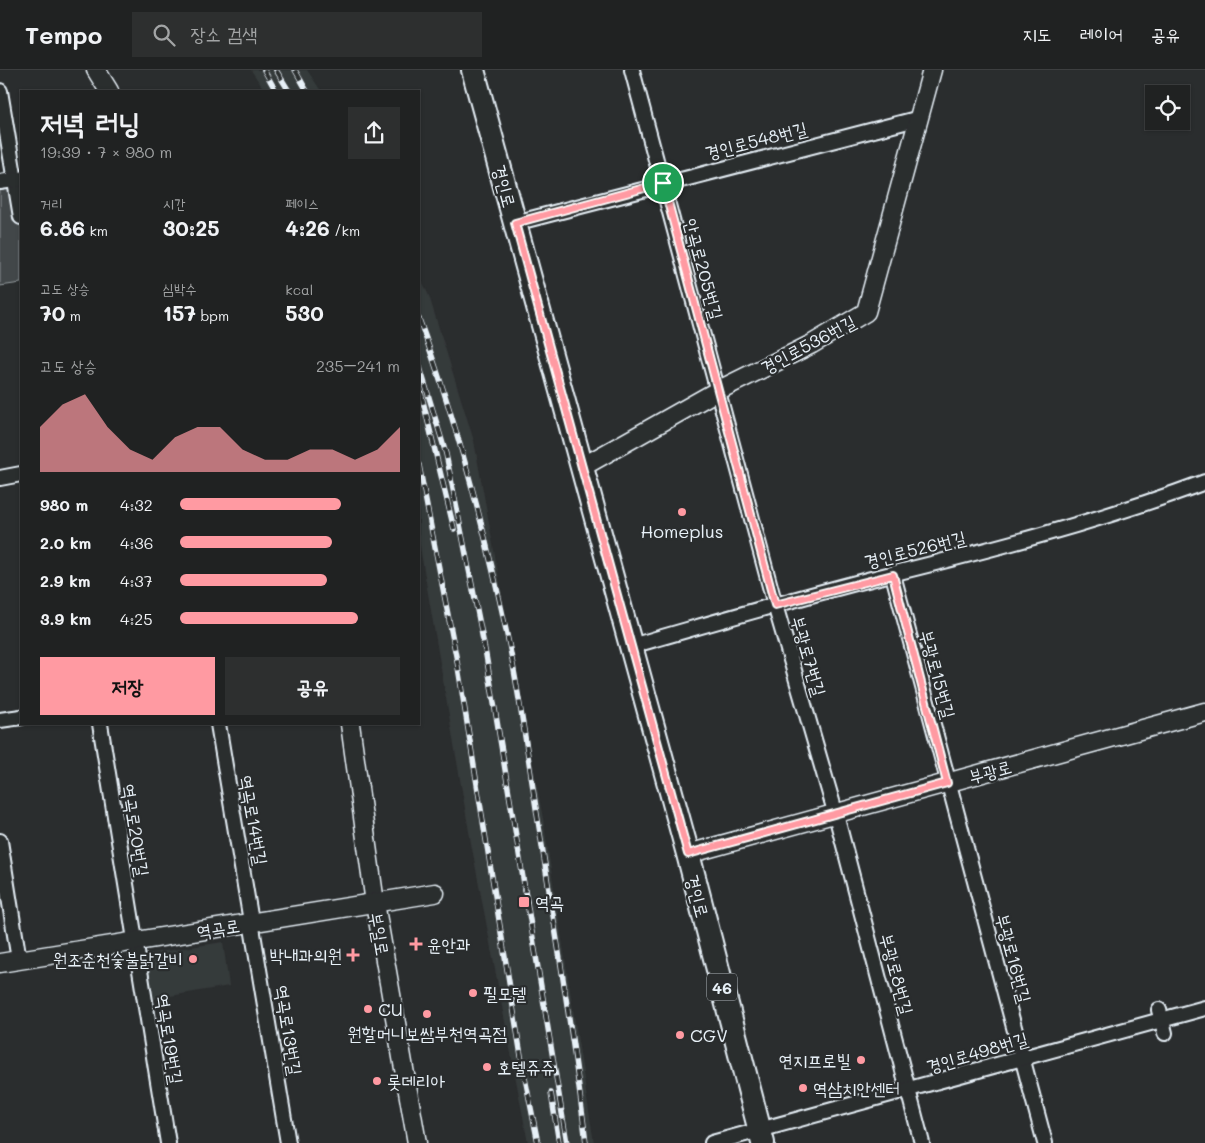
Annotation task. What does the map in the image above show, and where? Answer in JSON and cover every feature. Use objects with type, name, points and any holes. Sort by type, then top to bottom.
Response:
[{"type":"main road","name":"경인로","points":[[473,70],[688,854],[761,1136]]},
{"type":"street","points":[[96,70],[109,90]]},
{"type":"street","name":"안곡로205번길","points":[[632,70],[717,391]]},
{"type":"street","name":"경인로536번길","points":[[582,468],[717,391],[812,344],[866,312],[932,70]]},
{"type":"street","points":[[0,91],[18,179],[20,204]]},
{"type":"street","name":"경인로548번길","points":[[515,223],[663,183],[920,118]]},
{"type":"street","points":[[0,182],[18,179]]},
{"type":"street","name":"부광로7번길","points":[[717,391],[775,605],[836,815]]},
{"type":"street","points":[[0,478],[20,474]]},
{"type":"street","name":"경인로526번길","points":[[631,646],[775,605],[893,575],[1137,508],[1205,482]]},
{"type":"street","name":"부광로15번길","points":[[893,575],[947,783]]},
{"type":"street","name":"부광로","points":[[688,854],[836,815],[1205,712]]},
{"type":"street","points":[[0,720],[20,717]]},
{"type":"street","name":"역곡로20번길","points":[[100,725],[136,942]]},
{"type":"street","name":"역곡로14번길","points":[[218,725],[252,923]]},
{"type":"street","name":"부일로","points":[[350,725],[375,903],[417,1143]]},
{"type":"street","name":"부광로16번길","points":[[947,783],[1045,1143]]},
{"type":"street","name":"부광로8번길","points":[[836,815],[922,1143]]},
{"type":"street","points":[[0,842],[19,960]]},
{"type":"street","name":"역곡로","points":[[0,963],[435,893]]},
{"type":"street","name":"역곡로13번길","points":[[252,923],[288,1143]]},
{"type":"street","name":"역곡로19번길","points":[[136,942],[168,1143]]},
{"type":"street","name":"경인로498번길","points":[[712,1143],[761,1136],[908,1091],[1205,1008]]},
{"type":"shaded area","points":[[251,70],[307,70],[320,90],[264,90]]},
{"type":"shaded area","points":[[16,179],[20,209],[20,283],[0,286],[0,182]]},
{"type":"shaded area","points":[[420,276],[429,296],[474,441],[543,819],[594,1143],[528,1143],[471,843],[420,547]]},
{"type":"shaded area","points":[[20,708],[20,725],[34,725],[0,730],[0,711]]},
{"type":"shaded area","points":[[223,942],[229,986],[153,999],[146,954]]},
{"type":"railway","points":[[264,70],[275,90]]},
{"type":"railway","points":[[276,70],[288,90]]},
{"type":"railway","points":[[295,70],[306,90]]},
{"type":"railway","points":[[420,322],[459,441],[492,565],[510,649],[576,1065],[586,1143]]},
{"type":"railway","points":[[420,367],[446,454],[486,655],[567,1143]]},
{"type":"railway","points":[[421,393],[454,529]]},
{"type":"railway","points":[[420,470],[457,661],[523,1068],[538,1143]]},
{"type":"railway","points":[[551,1093],[559,1143]]},
{"type":"place","name":"Homeplus","points":[[682,512]]},
{"type":"place","name":"역곡","points":[[524,902]]},
{"type":"place","name":"윤안과","points":[[416,944]]},
{"type":"place","name":"박내과의원","points":[[353,955]]},
{"type":"place","name":"원조춘천숯불닭갈비","points":[[193,959]]},
{"type":"place","name":"필모텔","points":[[473,993]]},
{"type":"place","name":"CU","points":[[368,1009]]},
{"type":"place","name":"원할머니보쌈부천역곡점","points":[[427,1014]]},
{"type":"place","name":"CGV","points":[[680,1035]]},
{"type":"place","name":"연지프로빌","points":[[861,1060]]},
{"type":"place","name":"호텔쥬쥬","points":[[487,1067]]},
{"type":"place","name":"롯데리아","points":[[377,1081]]},
{"type":"place","name":"역삼치안센터","points":[[803,1088]]},
{"type":"route","points":[[663,183],[775,605],[893,575],[947,783],[836,815],[688,854],[515,223],[663,183]]}]
